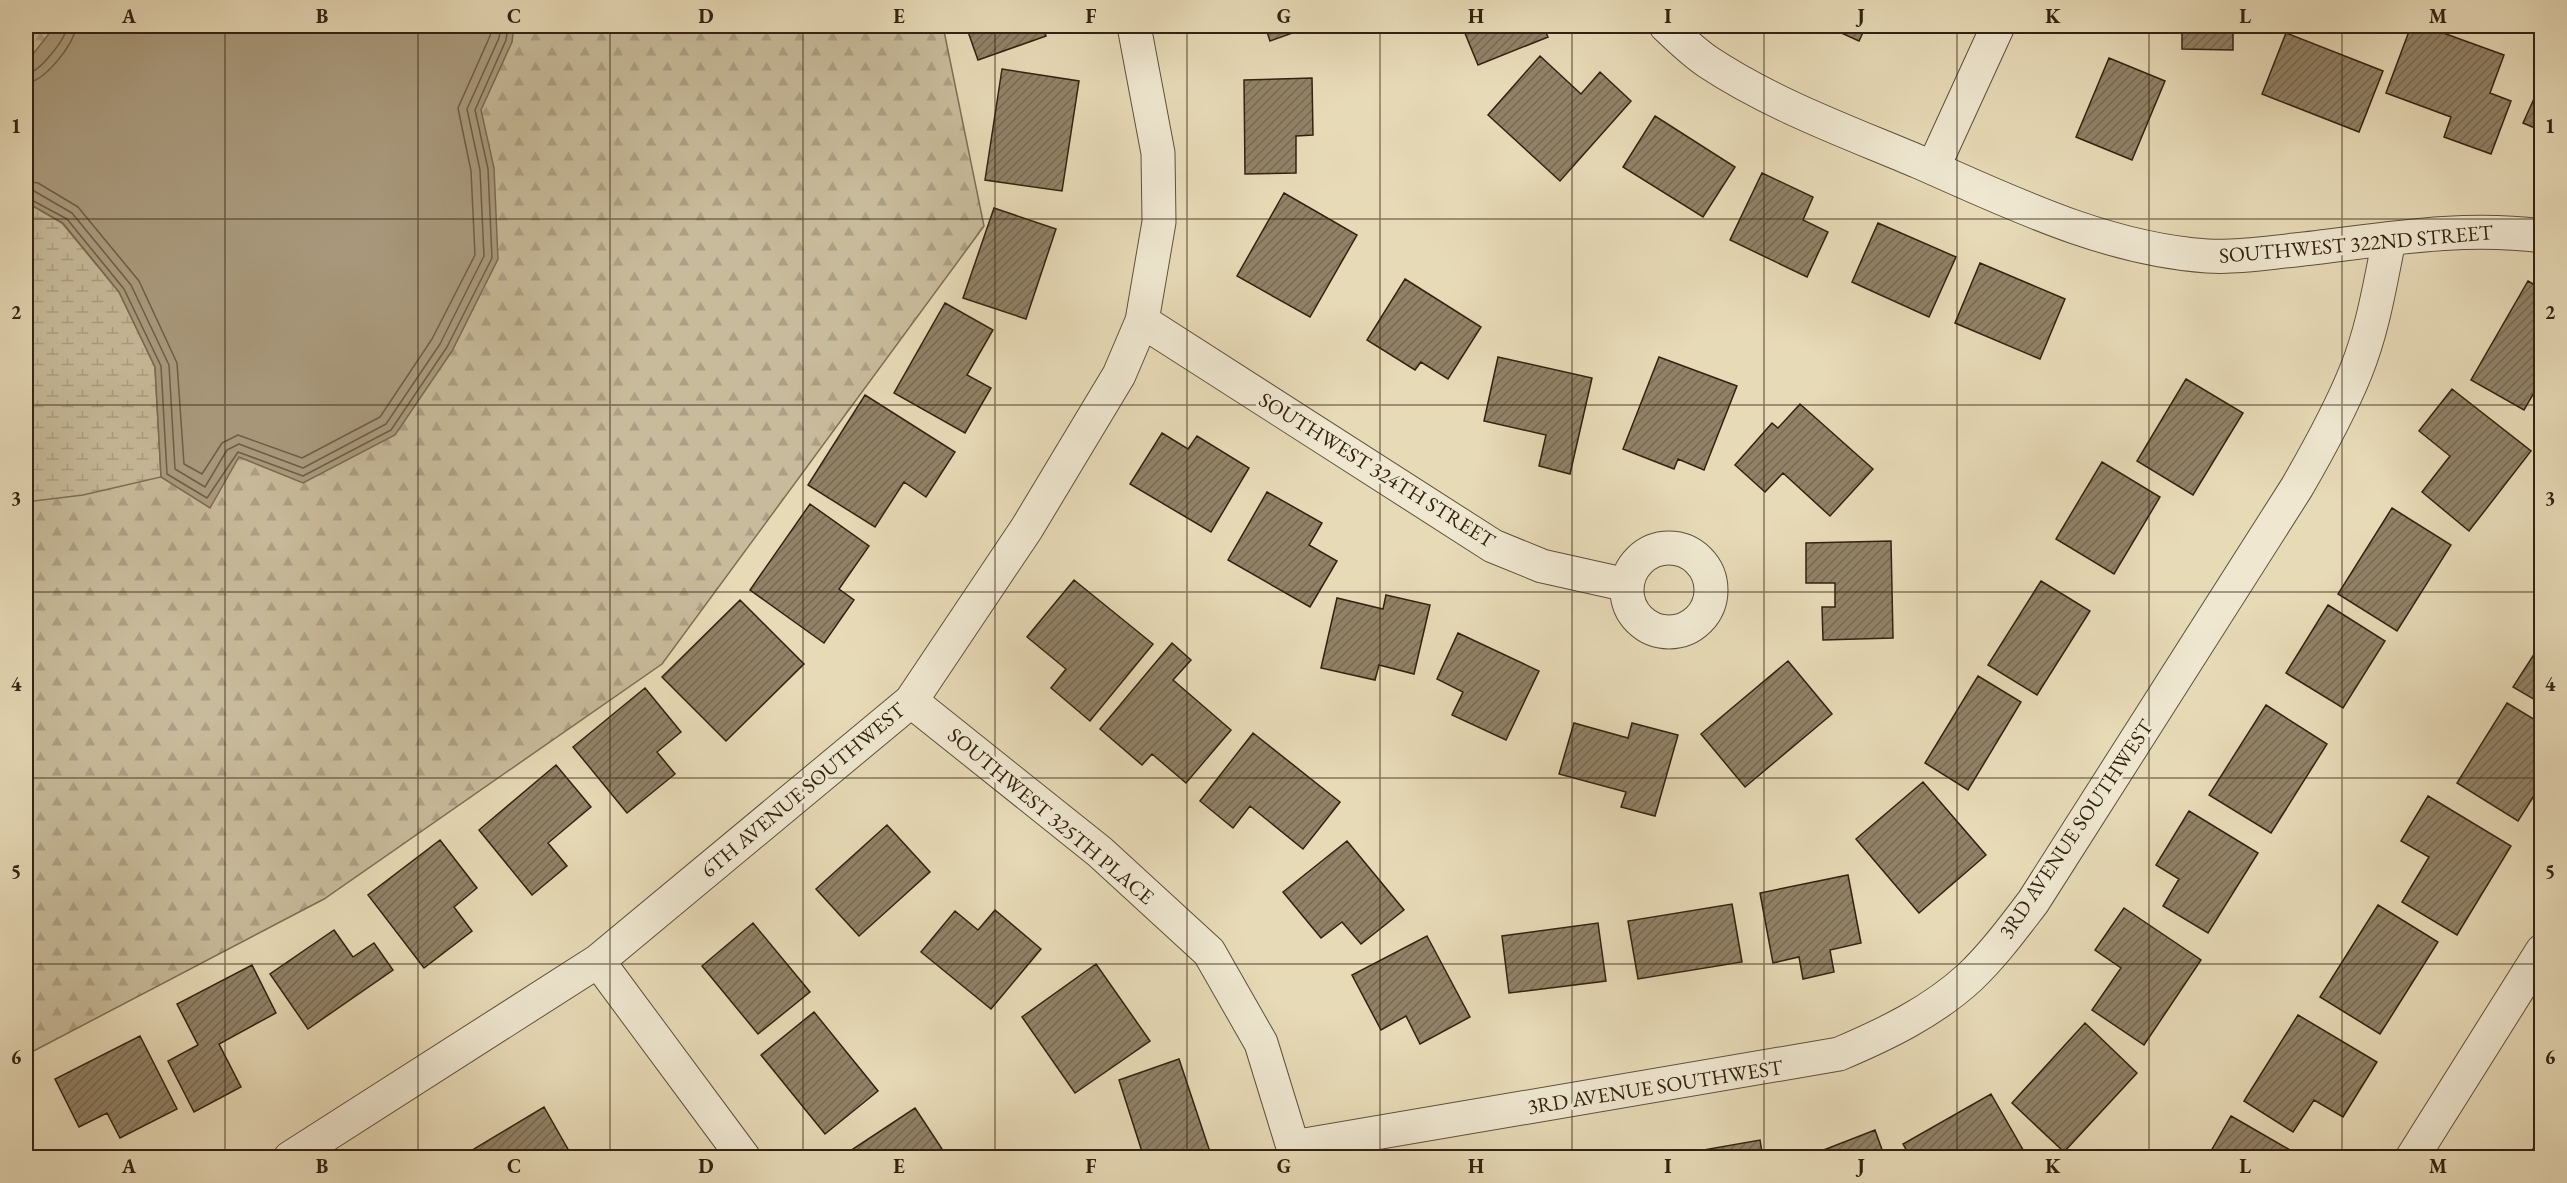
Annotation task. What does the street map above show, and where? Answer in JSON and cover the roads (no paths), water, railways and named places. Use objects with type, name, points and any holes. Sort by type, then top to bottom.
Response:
[{"type":"street","name":"6TH AVENUE SOUTHWEST","points":[[290,1158],[598,961],[911,701],[1027,528],[1119,375],[1142,321],[1159,222],[1158,153],[1134,26]]},
{"type":"street","name":"SOUTHWEST 322ND STREET","points":[[1666,26],[1707,62],[1789,106],[1933,168],[1982,192],[2071,225],[2139,245],[2207,256],[2255,254],[2458,231],[2508,232],[2541,236]]},
{"type":"street","points":[[1933,168],[1998,26]]},
{"type":"street","name":"3RD AVENUE SOUTHWEST","points":[[1293,1152],[1839,1054],[1888,1033],[1924,1012],[1969,978],[1999,946],[2033,902],[2297,487],[2324,440],[2357,370],[2373,318],[2389,240]]},
{"type":"street","name":"SOUTHWEST 324TH STREET","points":[[1142,321],[1493,546],[1542,566],[1627,585]]},
{"type":"street","name":"SOUTHWEST 325TH PLACE","points":[[911,701],[1100,852],[1209,952],[1261,1043],[1293,1152]]},
{"type":"street","points":[[2412,1158],[2541,951]]},
{"type":"street","points":[[598,961],[744,1158]]},
{"type":"water","points":[[55,26],[514,26],[512,42],[481,110],[494,168],[498,259],[452,351],[395,435],[303,483],[239,457],[210,508],[161,477],[155,367],[119,292],[63,223],[26,202],[26,63]]}]
